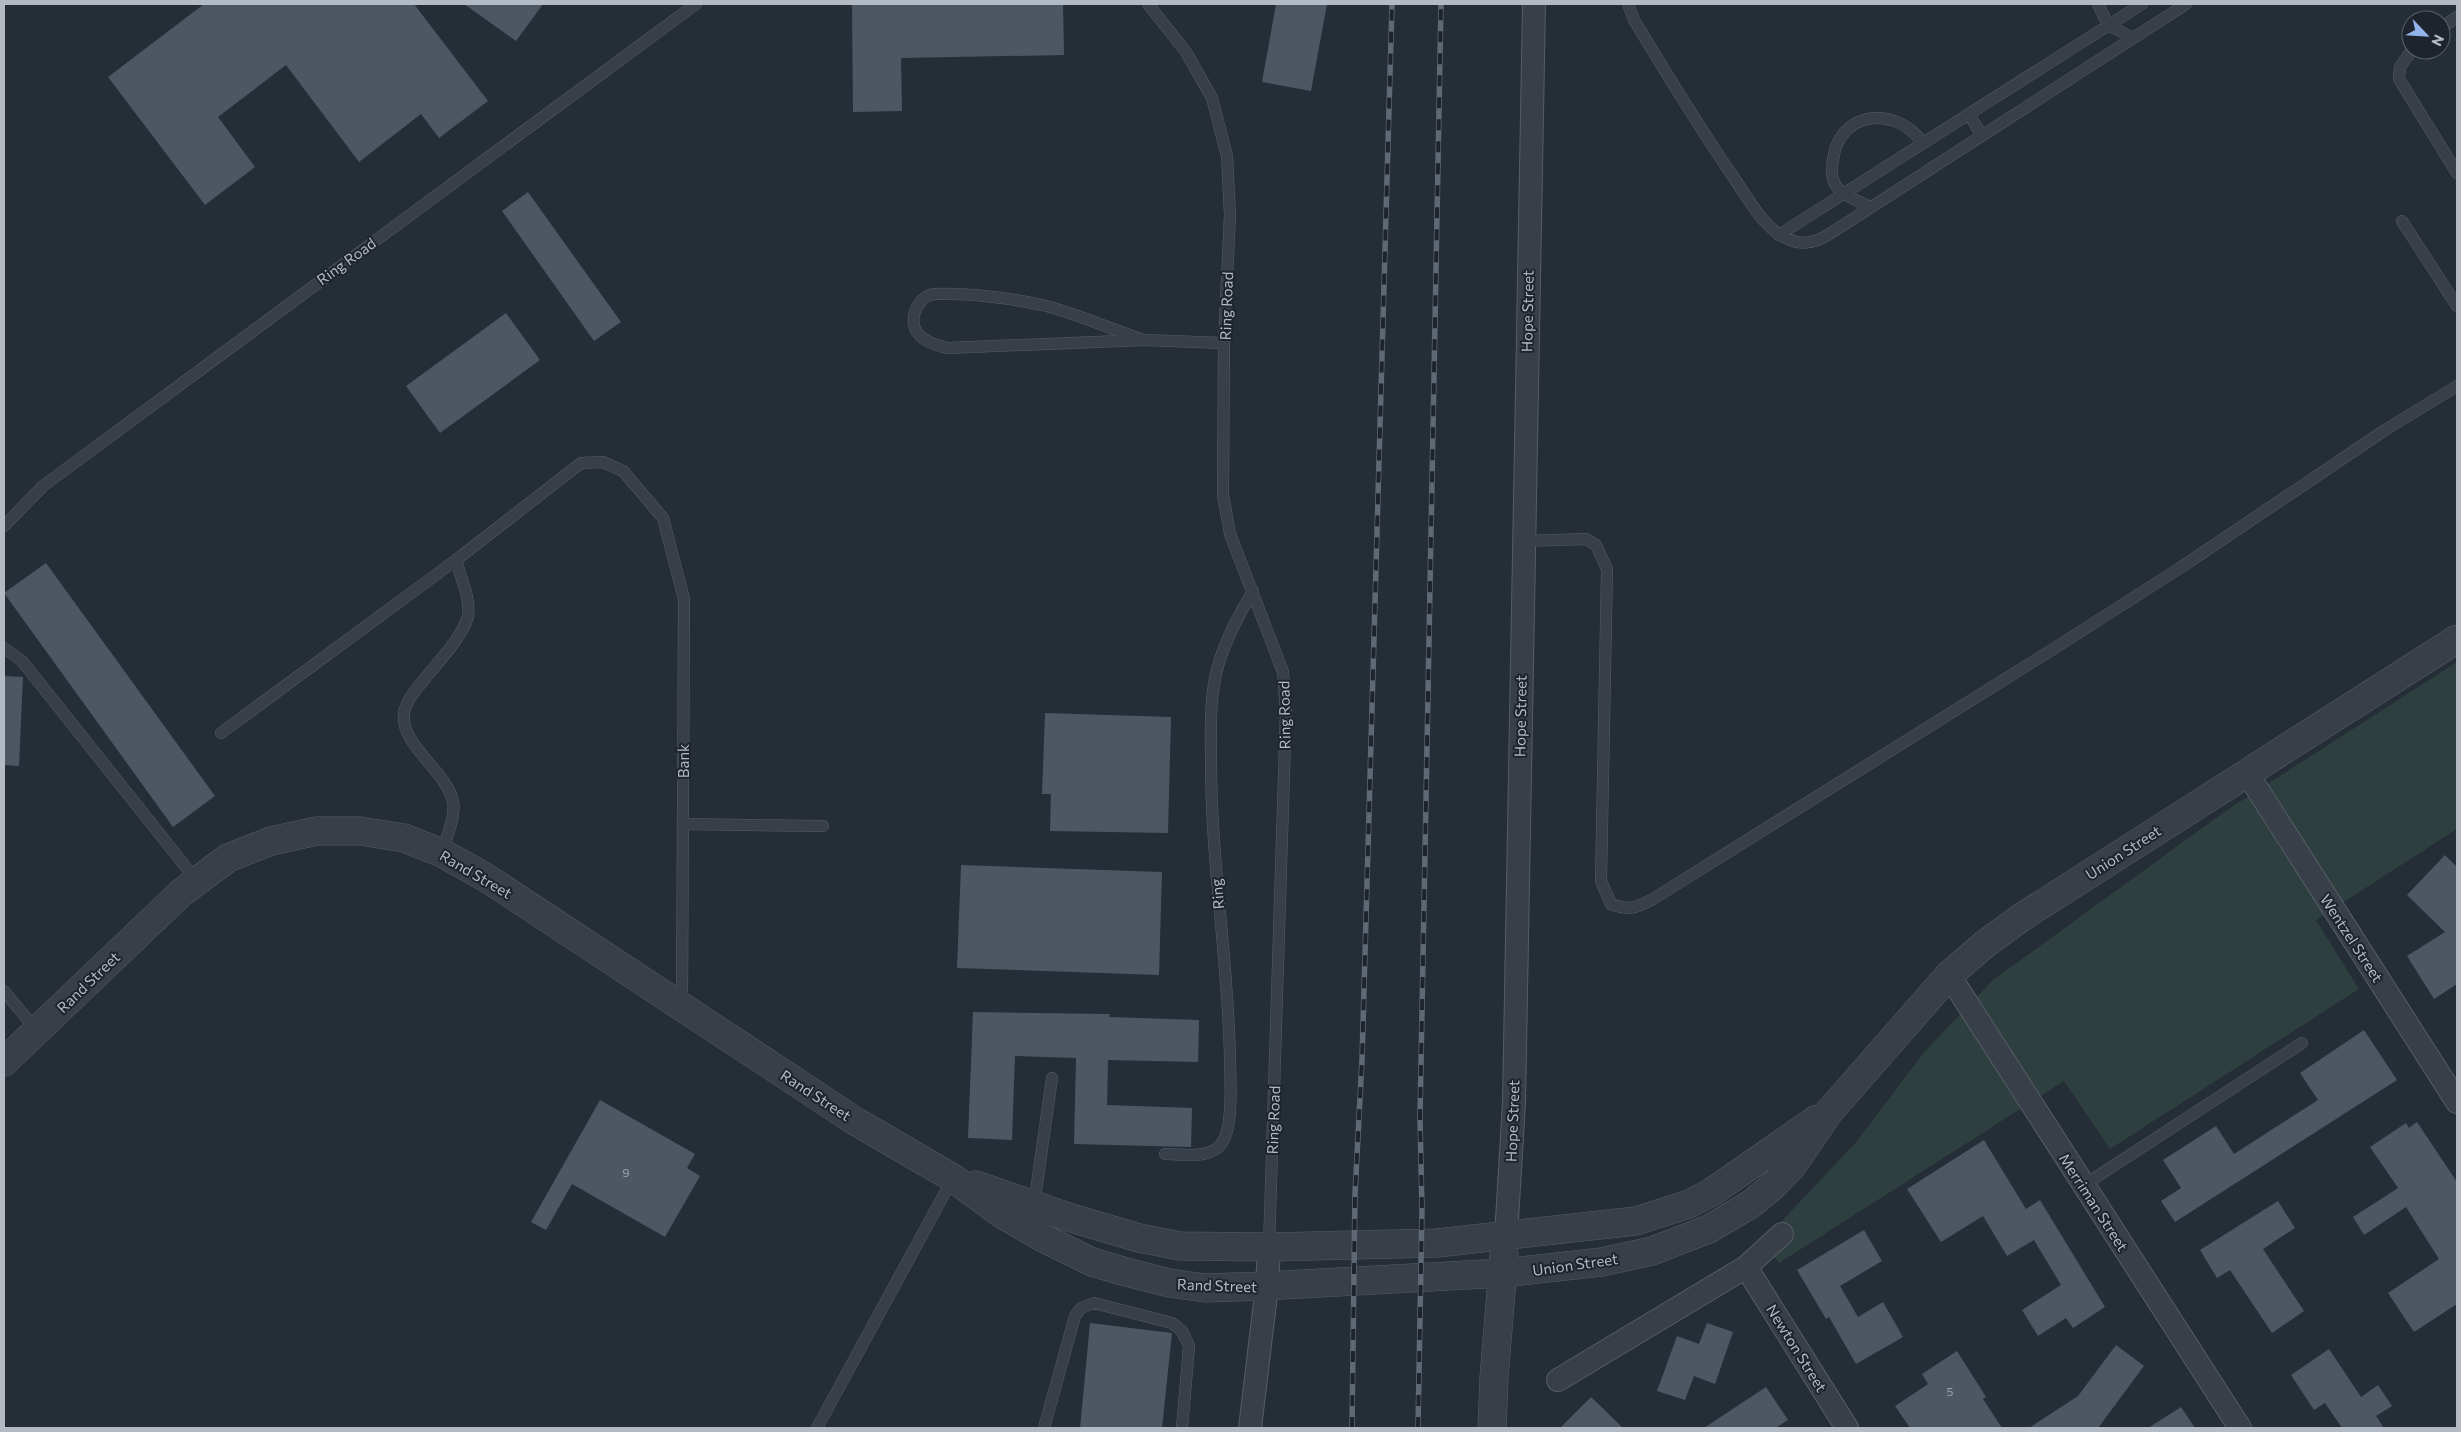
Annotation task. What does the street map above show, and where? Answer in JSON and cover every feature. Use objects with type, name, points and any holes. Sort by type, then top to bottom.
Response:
[{"type":"street","name":"Hope Street","points":[[1492,1428],[1514,1103],[1534,4]]},
{"type":"street","name":"Union Street","points":[[1267,1286],[1502,1273],[1610,1260],[1652,1251],[1709,1229],[1751,1204],[1773,1186],[1792,1166],[1829,1112],[1949,975],[1985,944],[2022,917],[2457,639]]},
{"type":"street","name":"Wentzel Street","points":[[2247,773],[2457,1102]]},
{"type":"street","name":"Rand Street","points":[[4,1062],[181,893],[228,858],[272,841],[317,831],[360,831],[404,838],[442,853],[485,877],[855,1121],[953,1178],[1002,1214],[1043,1238],[1092,1262],[1169,1283],[1205,1288],[1267,1286]]},
{"type":"street","name":"Merriman Street","points":[[1949,975],[2240,1428]]},
{"type":"street","name":"Union Street","points":[[1269,1247],[1437,1243],[1636,1221],[1689,1204],[1728,1182],[1829,1112]]},
{"type":"street","name":"Rand Street","points":[[953,1178],[1139,1238],[1180,1246],[1269,1247]]},
{"type":"street","points":[[1558,1380],[1746,1267],[1782,1234]]},
{"type":"street","name":"Ring Road","points":[[1250,1428],[1267,1286],[1269,1247]]},
{"type":"street","name":"Newton Street","points":[[1746,1267],[1847,1428]]},
{"type":"lane","name":"Ring Road","points":[[4,526],[43,486],[696,4]]},
{"type":"lane","name":"Ring Road","points":[[1148,4],[1186,52],[1212,98],[1227,156],[1230,215],[1224,343],[1223,496],[1230,534],[1283,672],[1286,711],[1269,1247]]},
{"type":"lane","points":[[1628,4],[1634,20],[1708,141],[1749,200],[1780,235],[1799,244],[1808,244],[1828,235],[2186,4]]},
{"type":"lane","points":[[2098,4],[2108,26],[2133,38]]},
{"type":"lane","points":[[1780,235],[2142,4]]},
{"type":"lane","points":[[2405,60],[2400,67],[2398,79],[2457,173]]},
{"type":"lane","points":[[1969,114],[1982,136]]},
{"type":"lane","points":[[1870,207],[1844,194],[1835,184],[1831,165],[1836,145],[1844,132],[1855,121],[1871,117],[1898,122],[1924,143]]},
{"type":"lane","points":[[2402,221],[2457,306]]},
{"type":"lane","points":[[1144,340],[1043,305],[973,296],[933,294],[924,298],[917,306],[914,318],[916,330],[924,339],[947,348],[1144,340],[1224,343]]},
{"type":"lane","points":[[1523,541],[1586,540],[1596,545],[1607,569],[1601,881],[1610,904],[1625,909],[1635,908],[1653,899],[2050,651],[2183,566],[2385,430],[2457,386]]},
{"type":"lane","name":"Bank","points":[[456,560],[581,463],[603,462],[623,471],[663,518],[684,599],[682,1008]]},
{"type":"lane","points":[[221,733],[456,560],[467,600],[468,615],[462,631],[410,698],[404,713],[404,728],[448,787],[453,803],[451,822],[442,853]]},
{"type":"lane","name":"Ring","points":[[1165,1154],[1203,1154],[1212,1152],[1222,1143],[1227,1129],[1230,1086],[1229,1008],[1216,888],[1211,795],[1211,714],[1218,667],[1232,628],[1253,591]]},
{"type":"lane","points":[[4,648],[22,661],[197,881]]},
{"type":"lane","points":[[683,824],[823,826]]},
{"type":"lane","points":[[4,991],[37,1031]]},
{"type":"lane","points":[[2084,1185],[2302,1043]]},
{"type":"lane","points":[[1034,1205],[1052,1078]]},
{"type":"lane","points":[[817,1428],[953,1178]]},
{"type":"lane","points":[[1044,1428],[1074,1316],[1081,1308],[1094,1303],[1172,1323],[1182,1331],[1189,1346],[1182,1428]]},
{"type":"shaded area","points":[[2457,662],[2457,829],[2316,920],[2359,989],[2110,1149],[2064,1081],[1779,1263],[1763,1241],[1857,1141],[1925,1051],[1993,980],[2227,810]]},
{"type":"building","points":[[204,4],[414,4],[488,101],[439,138],[421,114],[359,162],[286,65],[218,117],[255,167],[205,205],[108,77]]},
{"type":"building","points":[[464,4],[543,4],[516,41]]},
{"type":"building","points":[[852,4],[1063,4],[1064,55],[901,58],[902,111],[853,112]]},
{"type":"building","points":[[1276,4],[1327,4],[1311,91],[1262,82]]},
{"type":"building","points":[[528,192],[621,322],[594,341],[502,211]]},
{"type":"building","points":[[506,313],[540,360],[440,433],[406,386]]},
{"type":"building","points":[[46,563],[215,796],[173,827],[4,593]]},
{"type":"building","points":[[4,676],[23,677],[19,766],[4,765]]},
{"type":"building","points":[[1045,713],[1171,717],[1168,833],[1050,831],[1051,794],[1042,794]]},
{"type":"building","points":[[2445,855],[2457,867],[2457,984],[2434,999],[2407,956],[2445,932],[2407,895]]},
{"type":"building","points":[[961,865],[1162,872],[1159,975],[957,968]]},
{"type":"building","points":[[973,1012],[1110,1014],[1109,1017],[1199,1020],[1198,1062],[1108,1060],[1107,1105],[1192,1108],[1191,1147],[1074,1144],[1076,1058],[1015,1056],[1012,1140],[968,1138]]},
{"type":"building","points":[[2364,1030],[2397,1080],[2175,1222],[2161,1201],[2181,1188],[2163,1160],[2216,1126],[2234,1154],[2318,1100],[2300,1073]]},
{"type":"building","points":[[600,1100],[695,1154],[687,1168],[700,1176],[665,1237],[572,1184],[546,1230],[531,1222]]},
{"type":"building","points":[[2417,1122],[2457,1182],[2457,1304],[2414,1332],[2388,1293],[2439,1259],[2406,1207],[2364,1235],[2353,1217],[2398,1188],[2370,1147],[2406,1123],[2409,1128]]},
{"type":"building","points":[[1984,1140],[2026,1209],[2040,1200],[2105,1307],[2073,1328],[2066,1318],[2038,1336],[2022,1310],[2061,1285],[2034,1240],[2007,1256],[1983,1216],[1941,1242],[1907,1189]]},
{"type":"building","points":[[2278,1201],[2295,1228],[2263,1249],[2304,1311],[2272,1333],[2230,1270],[2217,1278],[2200,1250]]},
{"type":"building","points":[[1864,1230],[1882,1261],[1840,1286],[1858,1317],[1883,1302],[1903,1337],[1856,1364],[1829,1317],[1826,1319],[1797,1270]]},
{"type":"building","points":[[1090,1323],[1172,1333],[1162,1428],[1080,1428]]},
{"type":"building","points":[[1707,1323],[1733,1332],[1715,1384],[1694,1376],[1685,1400],[1657,1391],[1677,1336],[1699,1344]]},
{"type":"building","points":[[2116,1345],[2144,1366],[2098,1428],[2029,1428],[2078,1396]]},
{"type":"building","points":[[2329,1349],[2361,1397],[2378,1385],[2392,1406],[2376,1416],[2384,1428],[2342,1428],[2325,1403],[2314,1410],[2291,1375]]},
{"type":"building","points":[[1957,1351],[1986,1397],[1983,1399],[2002,1428],[1910,1428],[1895,1406],[1928,1384],[1922,1374]]},
{"type":"building","points":[[1766,1387],[1788,1420],[1775,1428],[1704,1428]]},
{"type":"building","points":[[1591,1397],[1623,1428],[1560,1428]]},
{"type":"building","points":[[2181,1407],[2195,1428],[2148,1428]]},
{"type":"railway","points":[[1352,1428],[1355,1194],[1362,1060],[1392,4]]},
{"type":"railway","points":[[1418,1428],[1422,1209],[1420,1118],[1441,4]]}]
